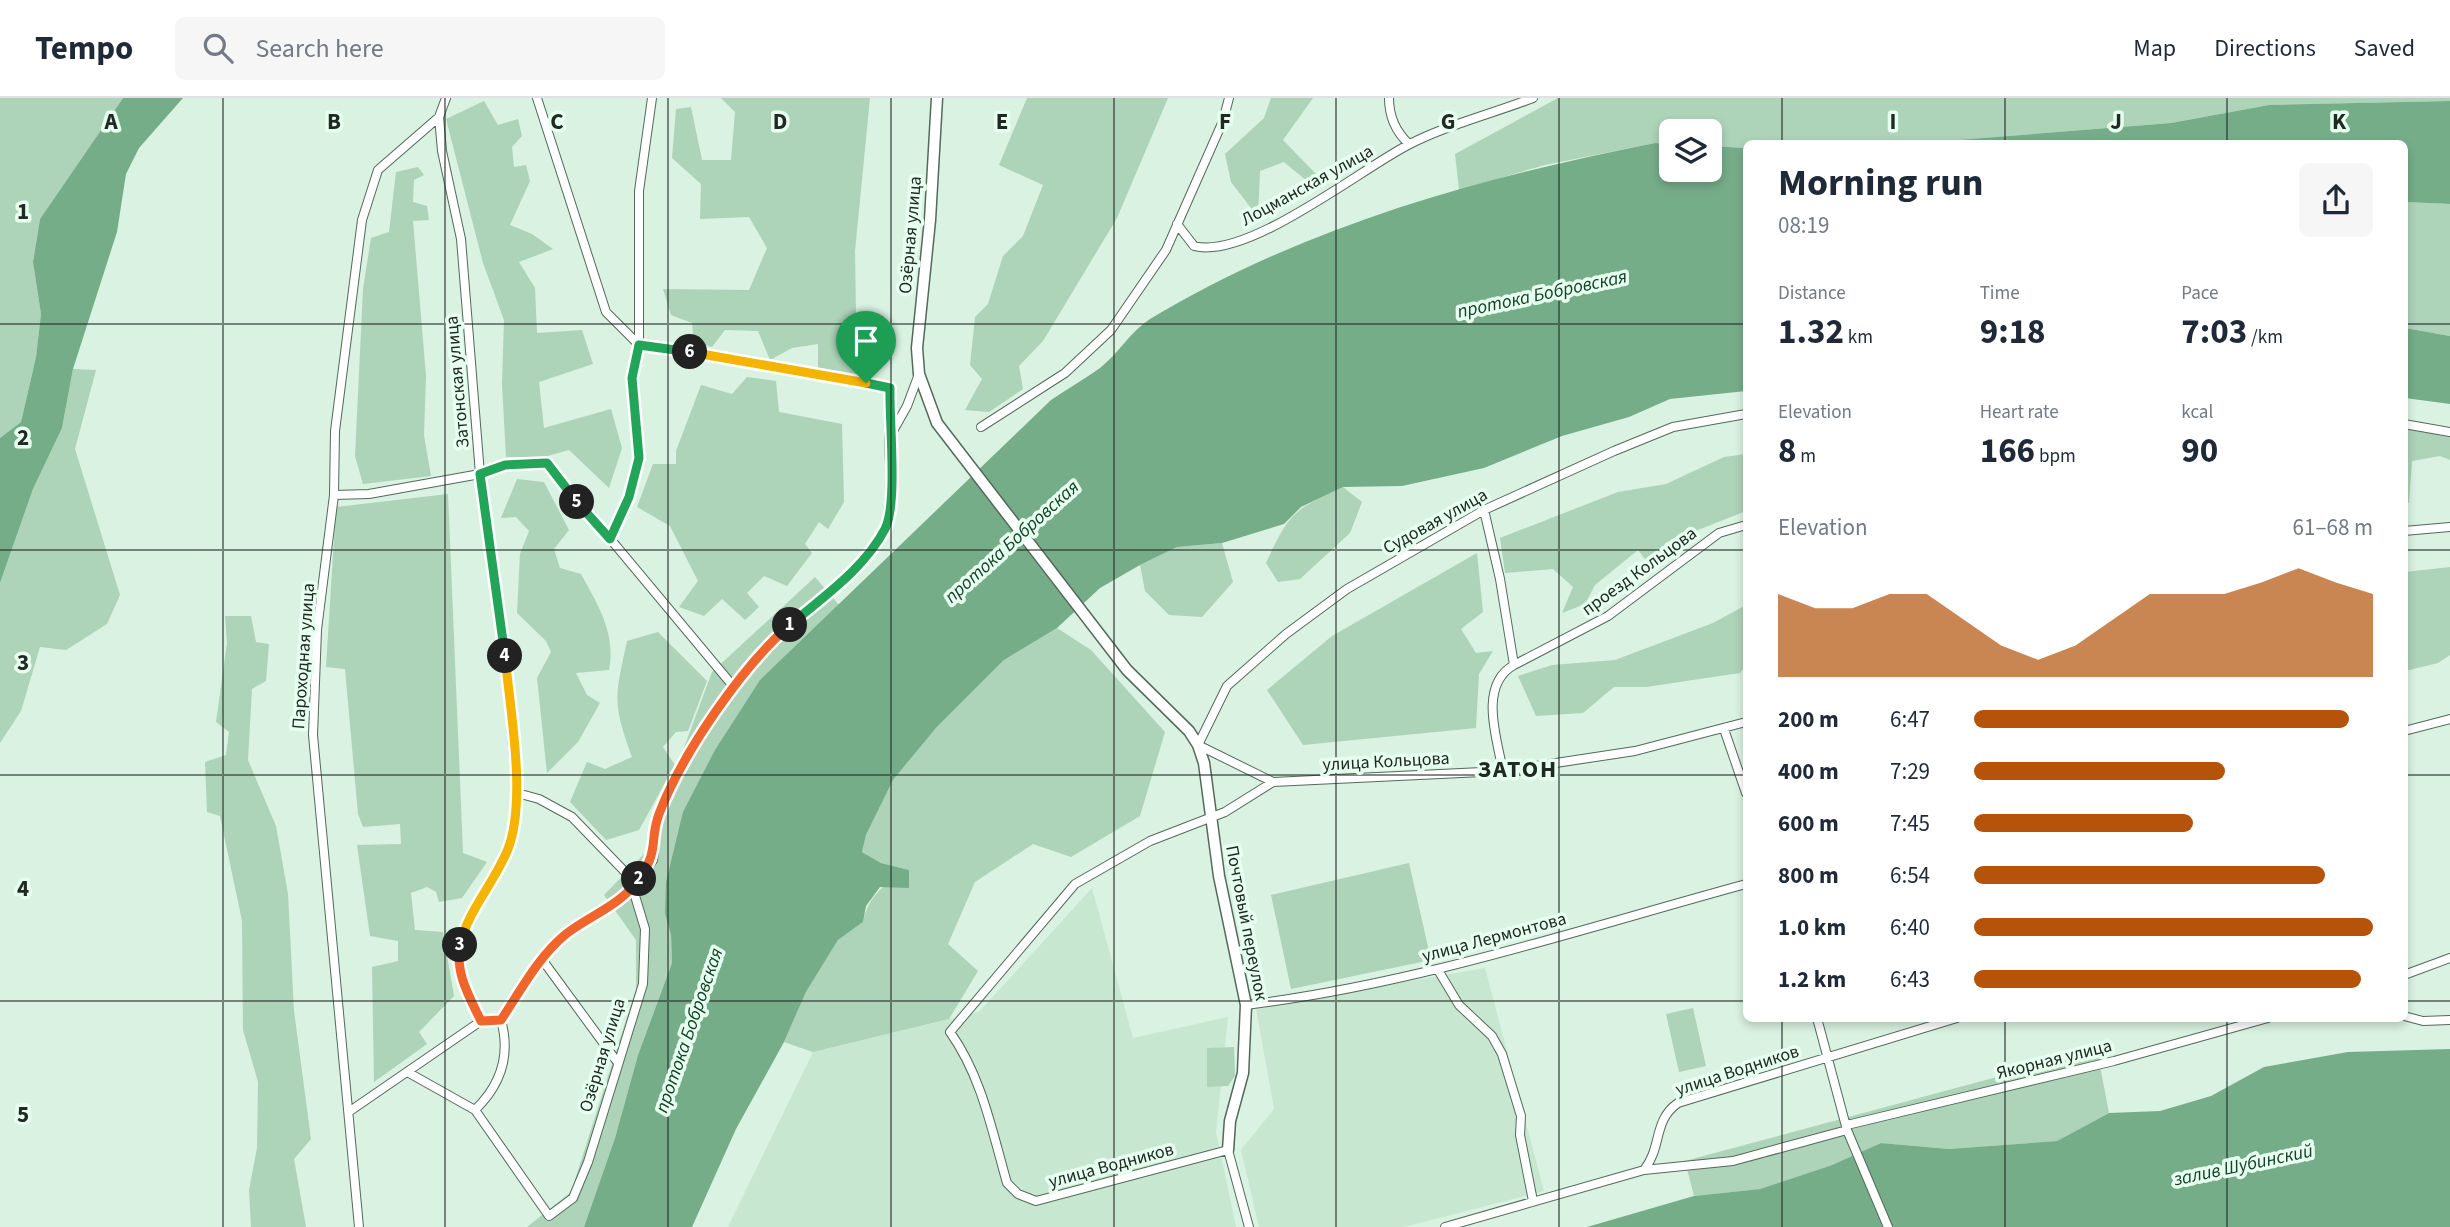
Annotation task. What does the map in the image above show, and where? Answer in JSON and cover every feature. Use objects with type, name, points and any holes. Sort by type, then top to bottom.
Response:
[{"type":"street","name":"Затонская улица","points":[[446,98],[439,117],[442,152],[461,239],[480,474],[504,641],[517,793],[515,824],[508,849],[466,927],[459,949],[463,984],[481,1021]]},
{"type":"street","points":[[537,98],[606,312],[639,345],[890,388],[889,438]]},
{"type":"street","points":[[610,539],[629,497],[639,458],[632,378],[639,345],[639,191],[652,98]]},
{"type":"street","name":"Озёрная улица","points":[[937,98],[930,220],[917,348],[919,374],[937,423],[1126,670],[1189,731],[1198,745]]},
{"type":"street","points":[[981,427],[1065,373],[1111,330],[1152,276],[1223,121],[1229,98]]},
{"type":"street","points":[[1389,98],[1391,118],[1409,144],[1533,98]]},
{"type":"street","name":"Пароходная улица","points":[[359,1227],[313,735],[317,630],[334,495],[335,431],[362,220],[378,170],[439,117]]},
{"type":"street","name":"Лоцманская улица","points":[[1177,224],[1194,246],[1225,247],[1299,212],[1409,144]]},
{"type":"street","name":"Озёрная улица","points":[[501,1020],[541,958],[566,934],[631,890],[653,860],[658,815],[687,760],[733,686],[782,632],[855,570],[886,528],[891,500],[889,438],[919,374]]},
{"type":"street","name":"Судовая улица","points":[[1198,745],[1227,686],[1286,634],[1347,589],[1483,510],[1673,427],[1743,415]]},
{"type":"street","points":[[2408,425],[2450,432]]},
{"type":"street","points":[[334,495],[369,494],[480,474],[505,465],[547,463],[733,686]]},
{"type":"street","points":[[1483,510],[1500,579],[1514,665]]},
{"type":"street","name":"проезд Кольцова","points":[[1503,771],[1493,719],[1496,681],[1514,665],[1608,616],[1719,533],[1743,526]]},
{"type":"street","points":[[2408,531],[2450,527]]},
{"type":"street","points":[[2408,730],[2450,719]]},
{"type":"street","name":"улица Кольцова","points":[[1198,745],[1273,782],[1503,771],[1635,751],[1743,723]]},
{"type":"street","points":[[1724,729],[1743,784]]},
{"type":"street","name":"Почтовый переулок","points":[[1198,745],[1204,763],[1210,818],[1246,1004],[1244,1073],[1227,1135],[1228,1150]]},
{"type":"street","points":[[1210,818],[1273,782]]},
{"type":"street","name":"Озёрная улица","points":[[475,1110],[549,1216],[573,1198],[643,984],[645,929],[631,890],[629,876],[572,817],[539,799],[517,793]]},
{"type":"street","name":"улица Водников","points":[[1210,818],[1150,841],[1074,884],[950,1032],[966,1055],[978,1081],[1007,1183],[1027,1199],[1037,1201],[1228,1150]]},
{"type":"street","name":"улица Лермонтова","points":[[1246,1004],[1360,986],[1438,970],[1743,885]]},
{"type":"street","points":[[541,958],[618,1063]]},
{"type":"street","points":[[2408,974],[2450,958]]},
{"type":"street","points":[[1438,970],[1459,1005],[1492,1036],[1502,1054],[1521,1116],[1520,1135],[1533,1201]]},
{"type":"street","points":[[2408,1017],[2423,1021],[2450,1020]]},
{"type":"street","points":[[350,1111],[481,1021],[501,1020],[506,1041],[504,1067],[489,1097],[475,1110],[409,1073]]},
{"type":"street","points":[[1818,1022],[1847,1128],[1888,1227]]},
{"type":"street","name":"улица Водников","points":[[1644,1170],[1654,1153],[1661,1120],[1678,1103],[1943,1022]]},
{"type":"street","name":"Якорная улица","points":[[1644,1170],[1732,1161],[1847,1128],[2253,1022]]},
{"type":"street","points":[[1228,1150],[1249,1227]]},
{"type":"street","points":[[1445,1227],[1644,1170]]},
{"type":"shaded area","points":[[0,98],[123,98],[40,219],[33,262],[41,314],[36,357],[21,422],[0,438]]},
{"type":"shaded area","points":[[721,98],[870,98],[855,251],[857,377],[818,371],[818,344],[792,348],[770,360],[758,331],[725,330],[712,347],[694,342],[692,323],[671,315],[663,289],[749,290],[767,248],[749,217],[700,219],[701,184],[672,158],[676,109],[691,107],[702,160],[731,160],[735,112]]},
{"type":"shaded area","points":[[1027,98],[1168,98],[1117,218],[1043,341],[1019,366],[1023,389],[989,412],[965,410],[982,379],[970,365],[975,317],[988,304],[1003,256],[1023,236],[1043,185],[999,165]]},
{"type":"shaded area","points":[[1271,98],[1313,98],[1283,140],[1316,174],[1307,181],[1284,162],[1260,171],[1258,217],[1231,182],[1225,154],[1264,118]]},
{"type":"shaded area","points":[[1558,98],[2450,98],[2450,101],[2269,105],[2171,123],[1958,140],[1743,140],[1743,148],[1722,147],[1722,119],[1659,119],[1659,143],[1545,165],[1459,190],[1455,154]]},
{"type":"shaded area","points":[[484,101],[498,125],[518,119],[522,136],[512,147],[514,167],[526,165],[530,181],[510,225],[532,234],[553,249],[519,262],[535,288],[537,333],[582,330],[593,364],[539,382],[544,428],[611,409],[622,448],[609,488],[569,450],[544,457],[506,457],[502,384],[504,320],[483,263],[446,119]]},
{"type":"shaded area","points":[[418,167],[424,175],[414,180],[413,202],[427,206],[429,220],[413,221],[426,376],[424,435],[431,476],[363,484],[355,456],[363,289],[371,238],[389,232],[396,172]]},
{"type":"shaded area","points":[[2408,202],[2450,204],[2450,336],[2408,329]]},
{"type":"shaded area","points":[[73,369],[96,370],[75,449],[120,595],[107,624],[66,650],[40,647],[21,711],[0,743],[0,583],[33,489],[62,428]]},
{"type":"shaded area","points":[[747,377],[776,381],[779,412],[842,424],[844,502],[828,529],[819,522],[805,544],[812,553],[787,586],[764,576],[747,593],[759,607],[745,620],[722,599],[704,616],[679,607],[698,581],[670,526],[637,507],[653,464],[676,464],[676,451],[701,385],[732,394]]},
{"type":"shaded area","points":[[2408,429],[2450,436],[2450,460],[2440,456],[2412,461],[2409,503]]},
{"type":"shaded area","points":[[1743,454],[1743,512],[1665,543],[1665,561],[1649,564],[1638,550],[1595,585],[1585,604],[1562,613],[1573,587],[1553,569],[1505,573],[1500,538],[1618,492],[1666,484],[1724,457]]},
{"type":"shaded area","points":[[517,479],[544,482],[569,530],[554,549],[560,568],[581,574],[604,620],[610,644],[609,670],[576,673],[587,695],[600,703],[578,742],[547,773],[537,678],[551,652],[546,641],[517,613],[520,554],[529,531],[516,517],[501,518]]},
{"type":"shaded area","points":[[1343,487],[1362,502],[1350,533],[1300,579],[1278,582],[1266,563],[1287,523],[1303,508]]},
{"type":"shaded area","points":[[448,494],[463,853],[487,862],[462,898],[439,902],[436,892],[427,887],[411,893],[415,930],[443,932],[454,996],[419,1032],[427,1044],[374,1082],[372,967],[398,961],[398,941],[370,936],[357,845],[401,844],[400,824],[363,827],[358,814],[345,669],[326,667],[336,507]]},
{"type":"shaded area","points":[[1222,543],[1233,582],[1202,617],[1169,615],[1145,591],[1140,565],[1177,547]]},
{"type":"shaded area","points":[[1477,553],[1483,612],[1461,629],[1476,653],[1493,651],[1479,674],[1476,728],[1303,745],[1267,690],[1332,636]]},
{"type":"shaded area","points":[[2450,567],[2450,655],[2438,663],[2408,670],[2408,572]]},
{"type":"shaded area","points":[[815,577],[839,605],[760,681],[665,914],[671,935],[672,963],[638,1055],[615,1138],[584,1227],[527,1227],[571,1192],[636,989],[636,940],[604,895],[645,853],[712,672]]},
{"type":"shaded area","points":[[1743,607],[1743,669],[1740,673],[1646,687],[1614,687],[1583,713],[1536,716],[1518,676],[1552,665],[1615,660],[1713,623]]},
{"type":"shaded area","points":[[225,616],[251,616],[256,642],[269,644],[266,681],[252,689],[248,760],[276,826],[288,894],[294,1011],[311,1139],[294,1159],[306,1227],[251,1227],[249,1190],[257,1148],[258,1082],[243,1030],[242,921],[220,816],[207,812],[205,762],[226,755],[229,732],[216,722],[227,643]]},
{"type":"shaded area","points":[[1057,628],[1091,650],[1165,732],[1140,816],[1071,857],[1033,844],[975,882],[948,944],[978,971],[949,1019],[813,1052],[784,1042],[806,992],[838,940],[863,922],[869,904],[879,891],[909,870],[881,863],[862,852],[866,835],[893,780],[936,728],[1004,660]]},
{"type":"shaded area","points":[[658,632],[707,681],[688,731],[676,732],[663,747],[675,765],[639,830],[606,840],[570,802],[587,762],[605,769],[632,757],[618,711],[618,688],[623,660],[627,641]]},
{"type":"shaded area","points":[[1409,863],[1431,960],[1291,989],[1271,895]]},
{"type":"shaded area","points":[[1092,888],[1133,1038],[1228,1017],[1216,1132],[1236,1227],[728,1227],[813,1052],[979,1012]]},
{"type":"shaded area","points":[[1485,968],[1544,1191],[1404,1227],[1259,1227],[1241,1150],[1274,1109],[1256,1008]]},
{"type":"shaded area","points":[[1693,1008],[1706,1066],[1679,1072],[1666,1014]]},
{"type":"shaded area","points":[[1234,1047],[1235,1076],[1228,1086],[1207,1087],[1207,1048]]},
{"type":"shaded area","points":[[2097,1050],[2109,1113],[2057,1141],[1949,1149],[1881,1143],[1832,1165],[1760,1189],[1694,1196],[1685,1161]]},
{"type":"water","points":[[123,98],[183,98],[139,148],[126,174],[117,232],[73,369],[62,428],[33,489],[0,583],[0,438],[21,422],[36,357],[41,314],[33,262],[40,219]]},
{"type":"water","points":[[2450,101],[2450,204],[2408,202],[2408,140],[1958,140],[2171,123],[2269,105]]},
{"type":"water","name":"протока Бобровская","points":[[1655,143],[1659,143],[1659,182],[1722,182],[1722,147],[1743,148],[1743,391],[1670,399],[1629,417],[1562,436],[1484,468],[1402,486],[1343,487],[1301,507],[1284,524],[1222,543],[1177,547],[1100,588],[1057,628],[1004,660],[936,728],[893,780],[866,835],[862,852],[881,863],[909,870],[909,888],[880,887],[866,906],[863,922],[838,940],[806,992],[784,1042],[736,1129],[692,1227],[584,1227],[615,1138],[638,1055],[672,963],[671,935],[665,914],[666,882],[683,812],[715,750],[760,680],[1051,400],[1100,368],[1150,319],[1269,257],[1331,232],[1394,209],[1523,172]]},
{"type":"water","points":[[2408,329],[2450,336],[2450,404],[2408,398]]},
{"type":"water","name":"залив Шубинский","points":[[2450,1049],[2450,1227],[1587,1227],[1694,1196],[1760,1189],[1832,1165],[1881,1143],[1949,1149],[2057,1141],[2109,1113],[2160,1111],[2211,1096],[2264,1067],[2348,1052]]},
{"type":"district","name":"ЗАТОН","points":[[1518,769]]},
{"type":"route","points":[[639,345],[866,383],[890,388],[891,489],[886,528],[855,570],[782,632],[733,686],[687,760],[658,815],[653,860],[631,890],[566,934],[541,958],[501,1020],[481,1021],[463,984],[458,960],[459,949],[466,927],[508,849],[515,824],[517,793],[504,641],[480,474],[505,465],[547,463],[610,539],[629,497],[639,458],[632,378],[639,345]]}]
